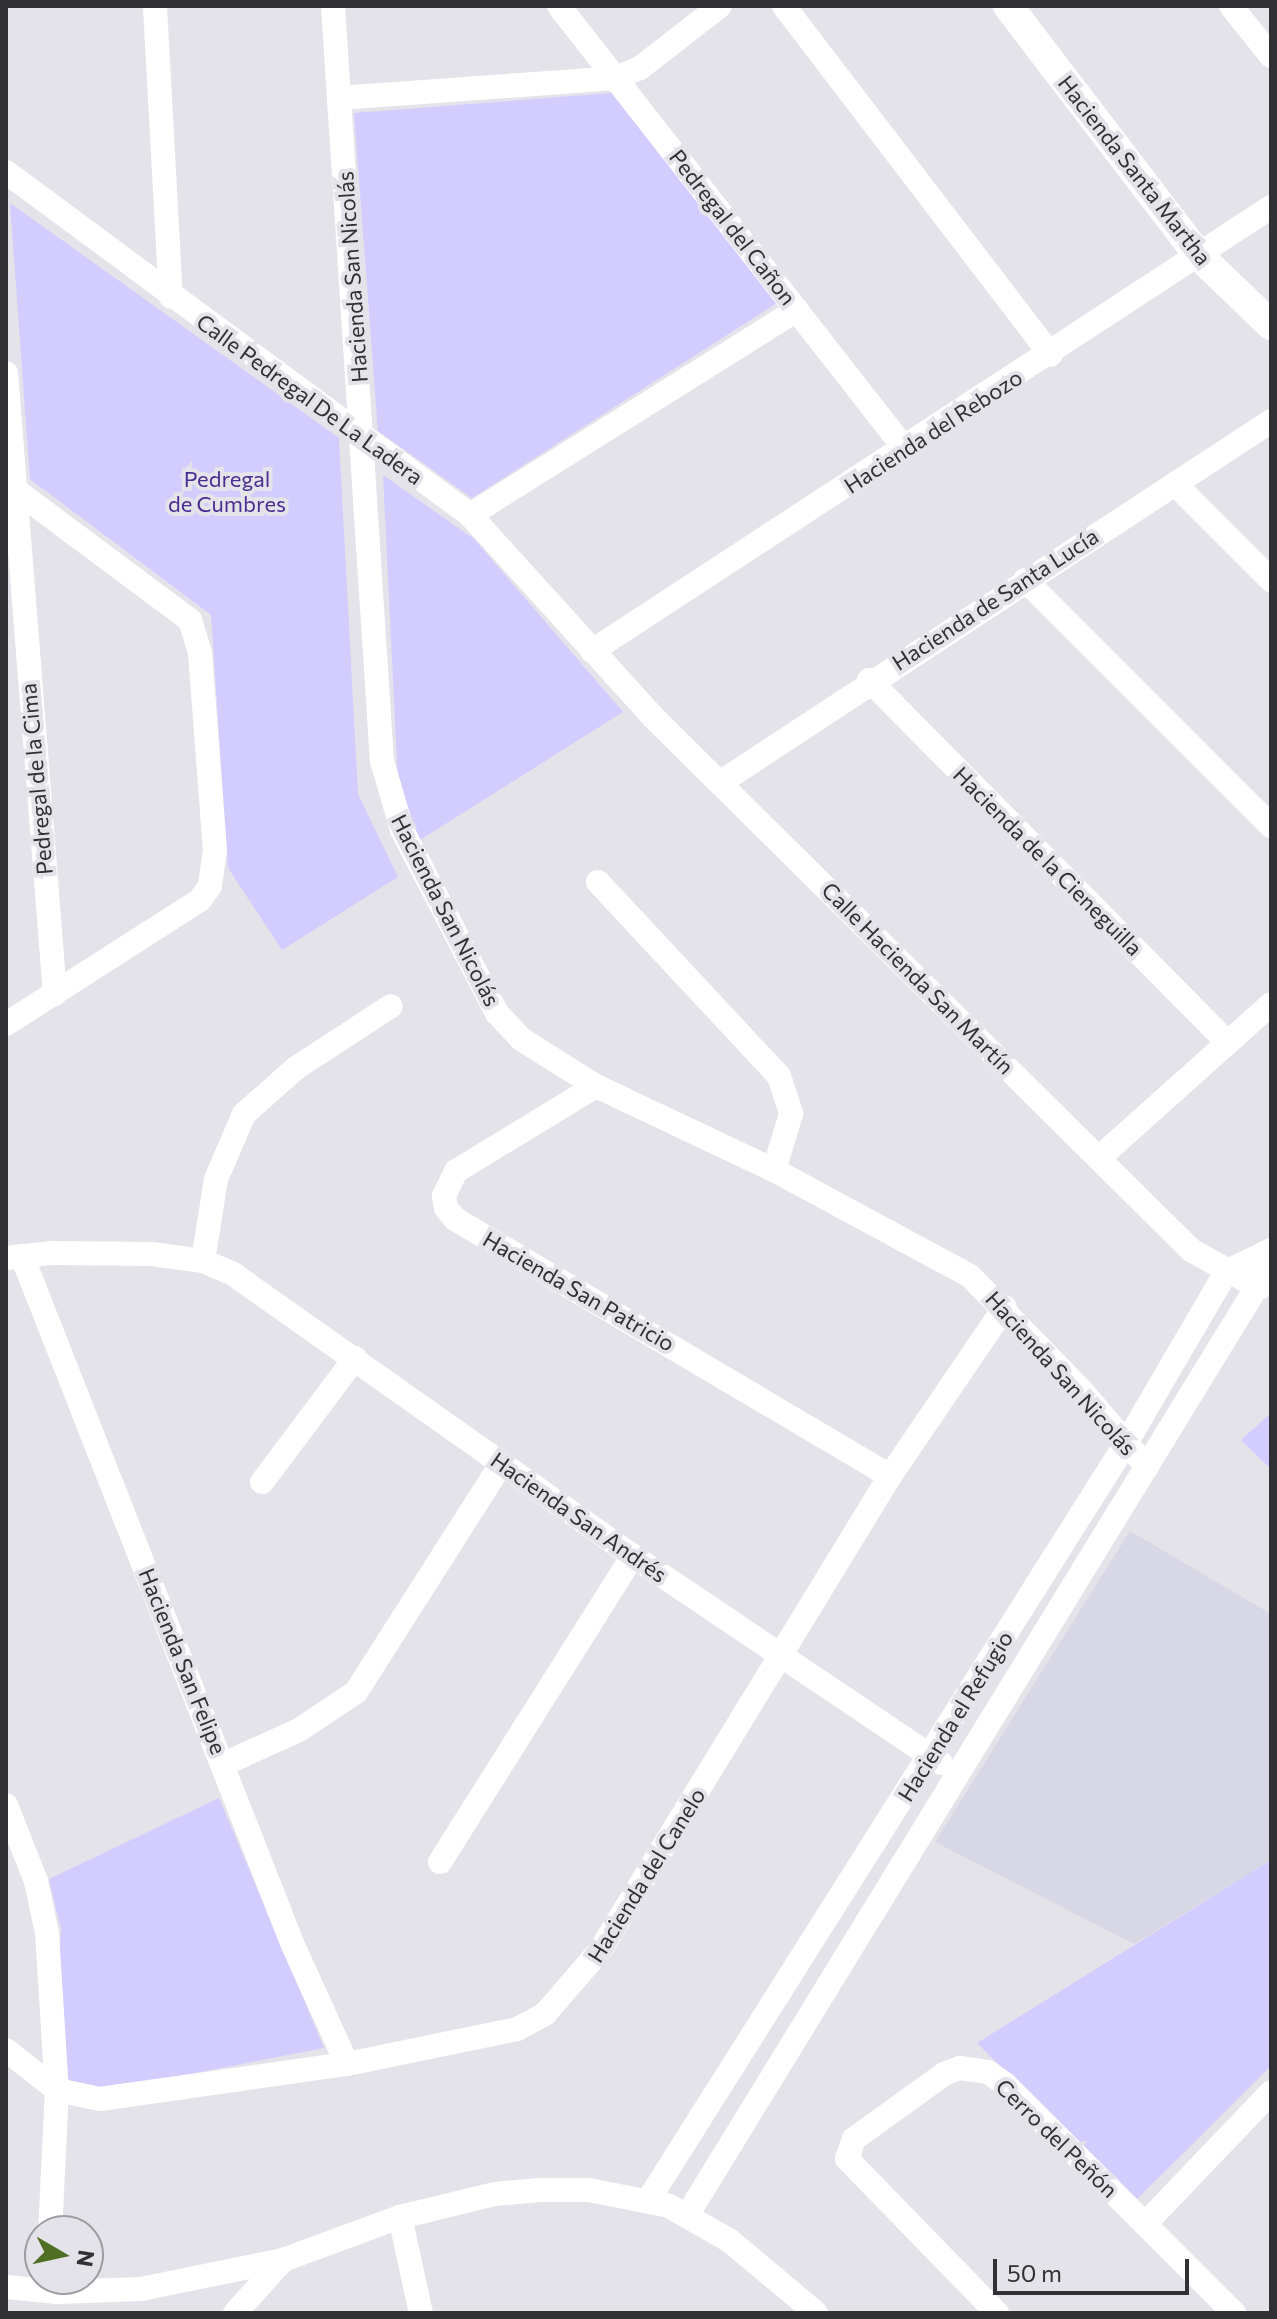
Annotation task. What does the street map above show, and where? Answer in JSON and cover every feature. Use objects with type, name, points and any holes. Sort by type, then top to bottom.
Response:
[{"type":"street","points":[[155,6],[171,297]]},
{"type":"street","name":"Hacienda San Nicolás","points":[[333,6],[364,439],[382,761],[402,830],[497,1013],[521,1039],[596,1086],[774,1170],[938,1255],[1005,1307],[1147,1467]]},
{"type":"street","name":"Pedregal del Cañon","points":[[559,6],[905,449]]},
{"type":"street","points":[[339,98],[616,78],[657,57],[720,6]]},
{"type":"street","points":[[784,6],[1051,355]]},
{"type":"street","name":"Hacienda Santa Martha","points":[[1008,6],[1199,256],[1271,325]]},
{"type":"street","points":[[1231,6],[1269,50]]},
{"type":"street","name":"Calle Pedregal De La Ladera","points":[[6,172],[171,297],[470,515],[592,651]]},
{"type":"street","name":"Hacienda del Rebozo","points":[[592,651],[1051,355],[1271,207]]},
{"type":"street","points":[[470,515],[797,310]]},
{"type":"street","name":"Pedregal de la Cima","points":[[6,373],[10,486],[55,994]]},
{"type":"street","name":"Hacienda de Santa Lucía","points":[[721,782],[869,680],[1271,421]]},
{"type":"street","points":[[1175,484],[1271,580]]},
{"type":"street","points":[[6,1024],[200,900],[210,886],[215,850],[197,634],[180,609],[10,486]]},
{"type":"street","points":[[1025,580],[1271,826]]},
{"type":"street","name":"Calle Hacienda San Martín","points":[[592,651],[1191,1250],[1259,1288]]},
{"type":"street","name":"Hacienda de la Cieneguilla","points":[[869,680],[1227,1042]]},
{"type":"street","points":[[598,882],[779,1076],[791,1114],[774,1170]]},
{"type":"street","points":[[1100,1157],[1271,1004]]},
{"type":"street","points":[[203,1261],[216,1179],[244,1114],[296,1068],[391,1006]]},
{"type":"street","name":"Hacienda San Patricio","points":[[596,1086],[456,1171],[444,1196],[446,1208],[455,1219],[890,1476]]},
{"type":"street","points":[[1226,1272],[1271,1250]]},
{"type":"street","name":"Hacienda San Andrés","points":[[14,1257],[152,1254],[203,1261],[244,1281],[633,1556],[956,1773]]},
{"type":"street","name":"Hacienda San Felipe","points":[[14,1257],[224,1764],[292,1943],[347,2064]]},
{"type":"street","name":"Hacienda el Refugio","points":[[688,2214],[956,1773],[1259,1288],[1271,1257]]},
{"type":"street","name":"Hacienda el Refugio","points":[[649,2199],[1125,1445],[1226,1272]]},
{"type":"street","name":"Hacienda del Canelo","points":[[57,2090],[100,2099],[347,2064],[517,2029],[563,1997],[601,1949],[784,1656],[890,1476],[1005,1307]]},
{"type":"street","points":[[262,1482],[355,1358]]},
{"type":"street","points":[[224,1764],[299,1730],[356,1692],[501,1464]]},
{"type":"street","points":[[440,1862],[633,1556]]},
{"type":"street","points":[[6,1805],[36,1881],[47,1933],[57,2090],[51,2215]]},
{"type":"street","points":[[6,2050],[57,2090]]},
{"type":"street","name":"Cerro del Peñón","points":[[997,2313],[847,2159],[854,2139],[944,2074],[974,2067],[1005,2084],[1234,2313]]},
{"type":"street","points":[[1145,2224],[1271,2092]]},
{"type":"street","points":[[104,2292],[141,2289],[283,2260],[400,2217],[495,2194],[540,2190],[649,2199],[688,2214],[741,2249],[816,2313]]},
{"type":"street","points":[[400,2217],[421,2313]]},
{"type":"street","points":[[235,2313],[283,2260]]},
{"type":"shaded area","points":[[1130,1531],[1271,1614],[1271,1860],[1134,1944],[935,1842]]},
{"type":"green space","points":[[612,93],[777,303],[472,498],[378,431],[354,113]]},
{"type":"green space","name":"Pedregal de Cumbres","points":[[10,203],[339,438],[358,794],[398,877],[282,950],[228,868],[211,615],[30,479]]},
{"type":"green space","points":[[383,475],[474,539],[623,712],[420,840],[398,782]]},
{"type":"green space","points":[[1271,1413],[1271,1469],[1241,1440]]},
{"type":"green space","points":[[219,1798],[324,2048],[76,2096],[54,2085],[61,1929],[49,1879]]},
{"type":"green space","points":[[1271,1860],[1271,2066],[1135,2201],[977,2043]]}]
